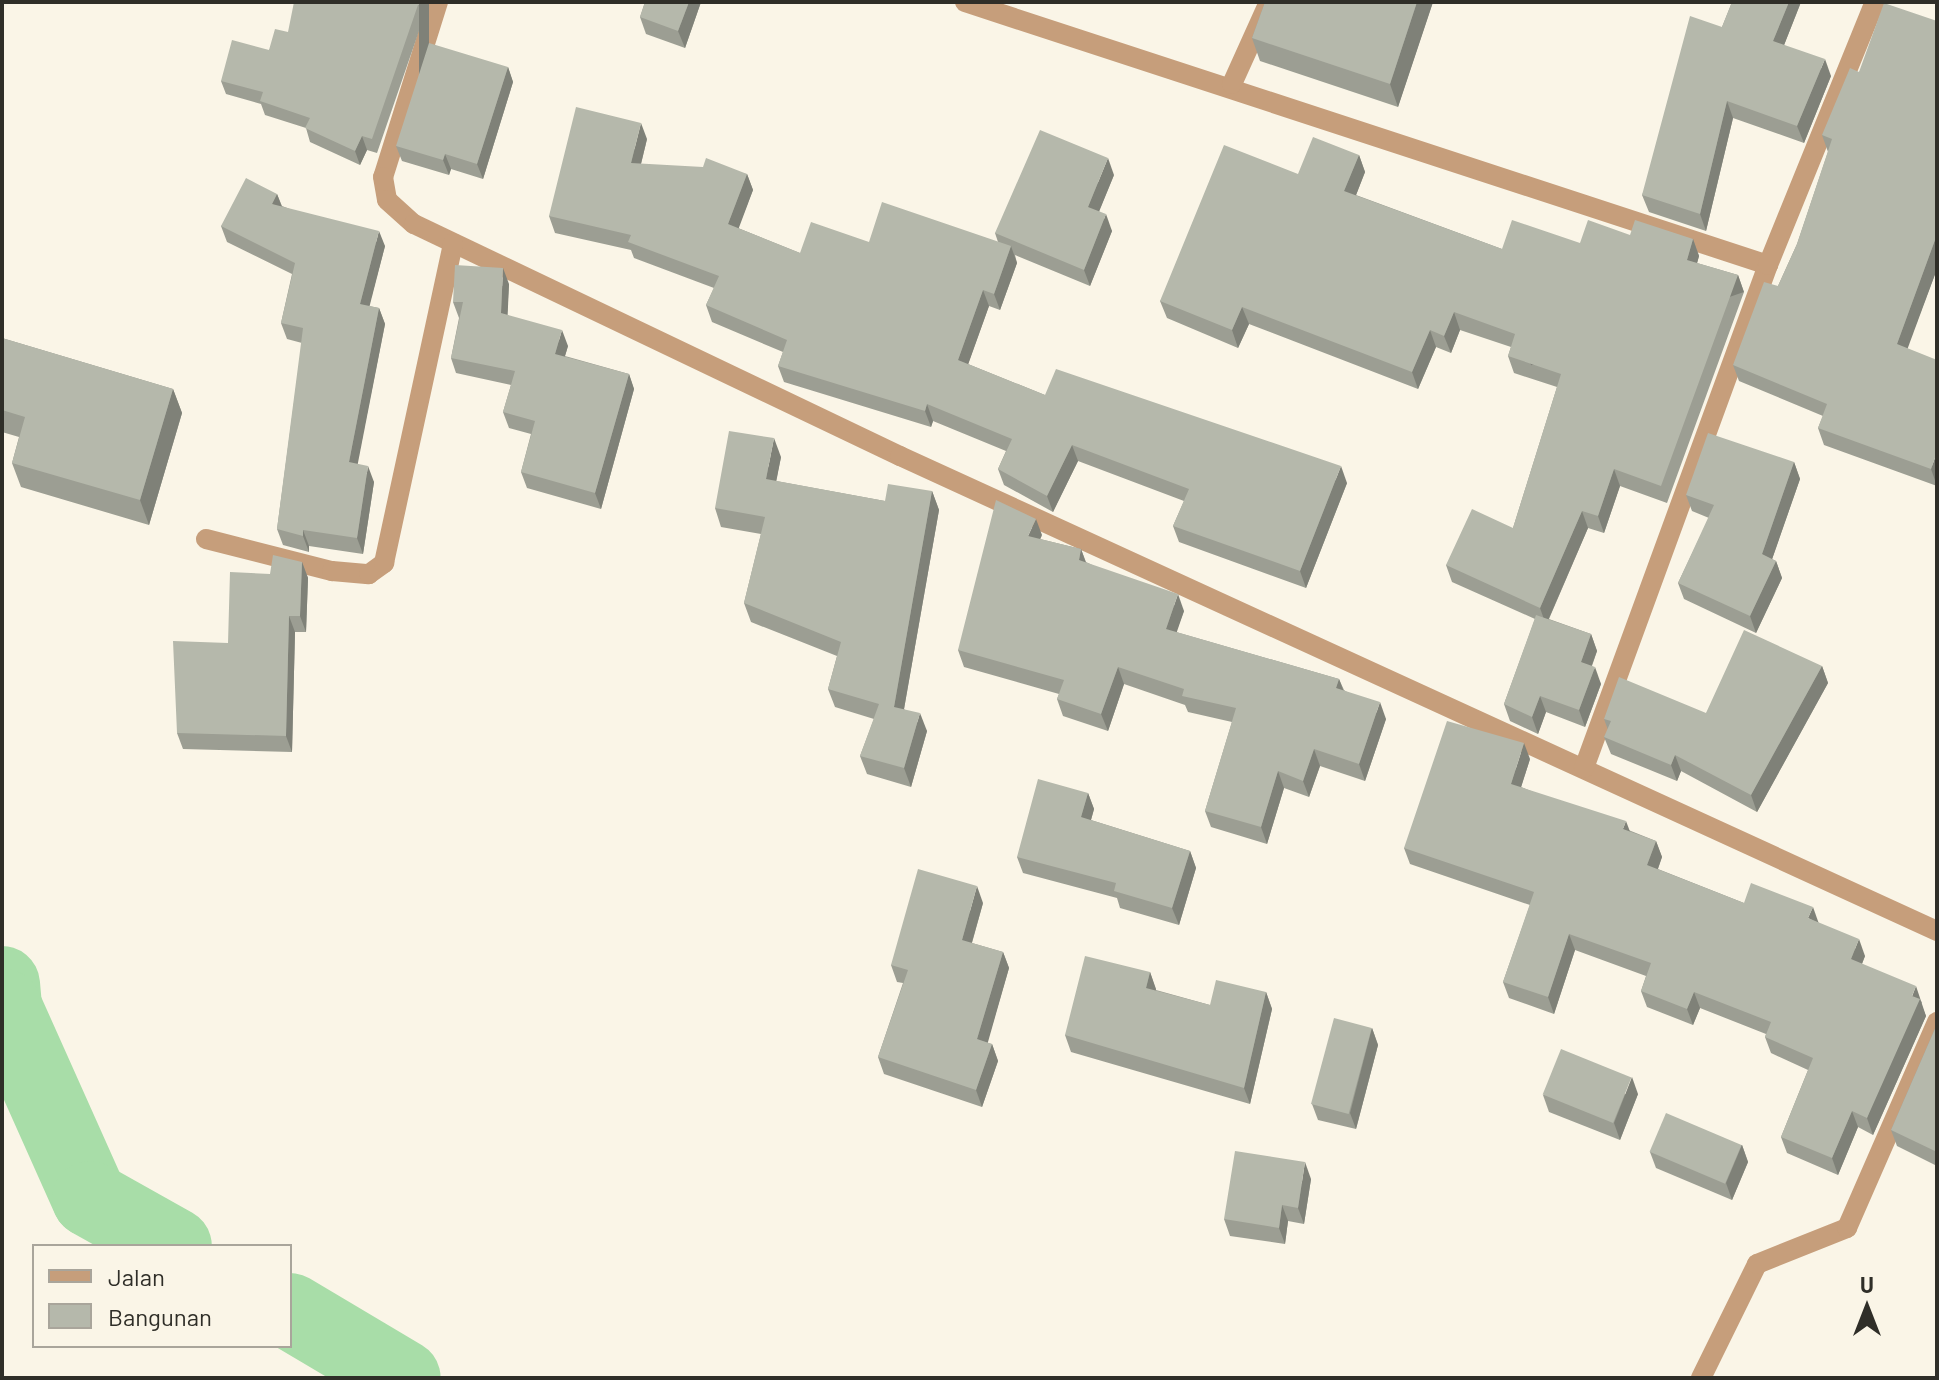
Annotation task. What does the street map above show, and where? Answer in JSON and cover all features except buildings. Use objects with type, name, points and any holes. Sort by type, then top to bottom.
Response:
[{"type":"street","points":[[438,2],[383,177],[395,212],[453,243],[1937,931]]},
{"type":"street","points":[[965,2],[1232,84],[1768,265]]},
{"type":"street","points":[[1232,84],[1269,2]]},
{"type":"street","points":[[1584,768],[1768,265],[1875,2]]},
{"type":"street","points":[[206,539],[332,571],[369,574],[384,563],[453,243]]},
{"type":"street","points":[[1701,1378],[1757,1264],[1847,1228],[1937,1022]]},
{"type":"waterway","points":[[2,984],[4,1007],[90,1199],[170,1244]]},
{"type":"waterway","points":[[292,1312],[403,1378]]}]
